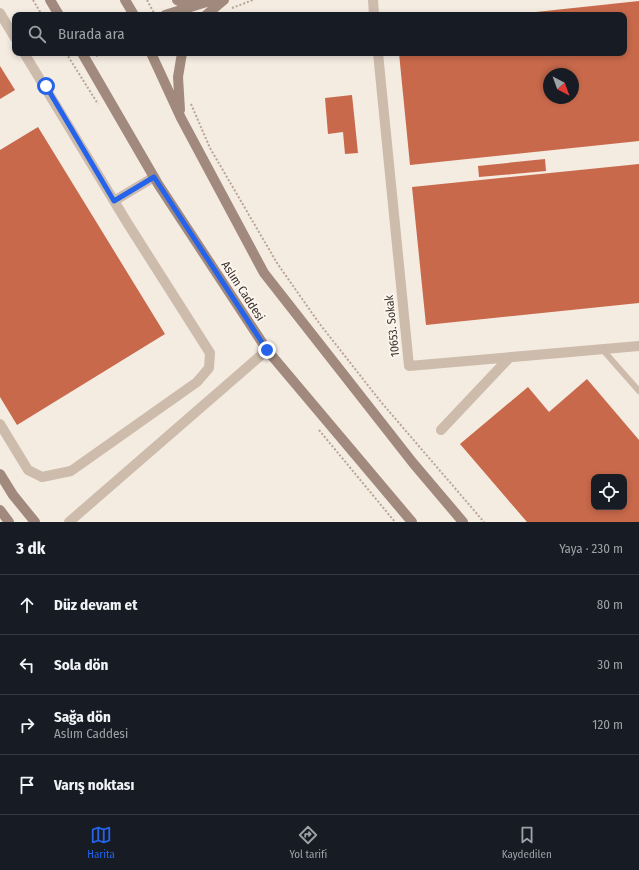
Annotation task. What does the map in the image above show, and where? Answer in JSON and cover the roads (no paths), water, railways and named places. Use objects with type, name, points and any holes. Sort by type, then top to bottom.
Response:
[{"type":"main road","points":[[50,0],[57,12]]},
{"type":"main road","points":[[126,0],[132,12]]},
{"type":"main road","points":[[177,0],[191,4],[203,3]]},
{"type":"main road","points":[[174,12],[214,0]]},
{"type":"main road","points":[[212,12],[225,5]]},
{"type":"main road","name":"Aslım Caddesi","points":[[84,56],[154,177],[267,350],[412,522]]},
{"type":"main road","points":[[152,56],[181,118],[264,273],[413,463],[463,522]]},
{"type":"main road","points":[[181,118],[178,77],[182,56]]},
{"type":"main road","points":[[0,474],[13,495],[35,522]]},
{"type":"main road","points":[[0,510],[9,522]]},
{"type":"street","points":[[373,0],[374,12]]},
{"type":"street","points":[[0,14],[12,33]]},
{"type":"street","points":[[0,424],[28,470],[42,477],[71,471],[196,382],[209,368],[210,353],[114,201],[26,56]]},
{"type":"street","name":"10653. Sokak","points":[[378,56],[409,366],[639,346]]},
{"type":"street","points":[[114,201],[154,177]]},
{"type":"street","points":[[68,522],[267,350]]},
{"type":"street","points":[[441,430],[510,357]]},
{"type":"lane","points":[[602,349],[639,392]]}]
